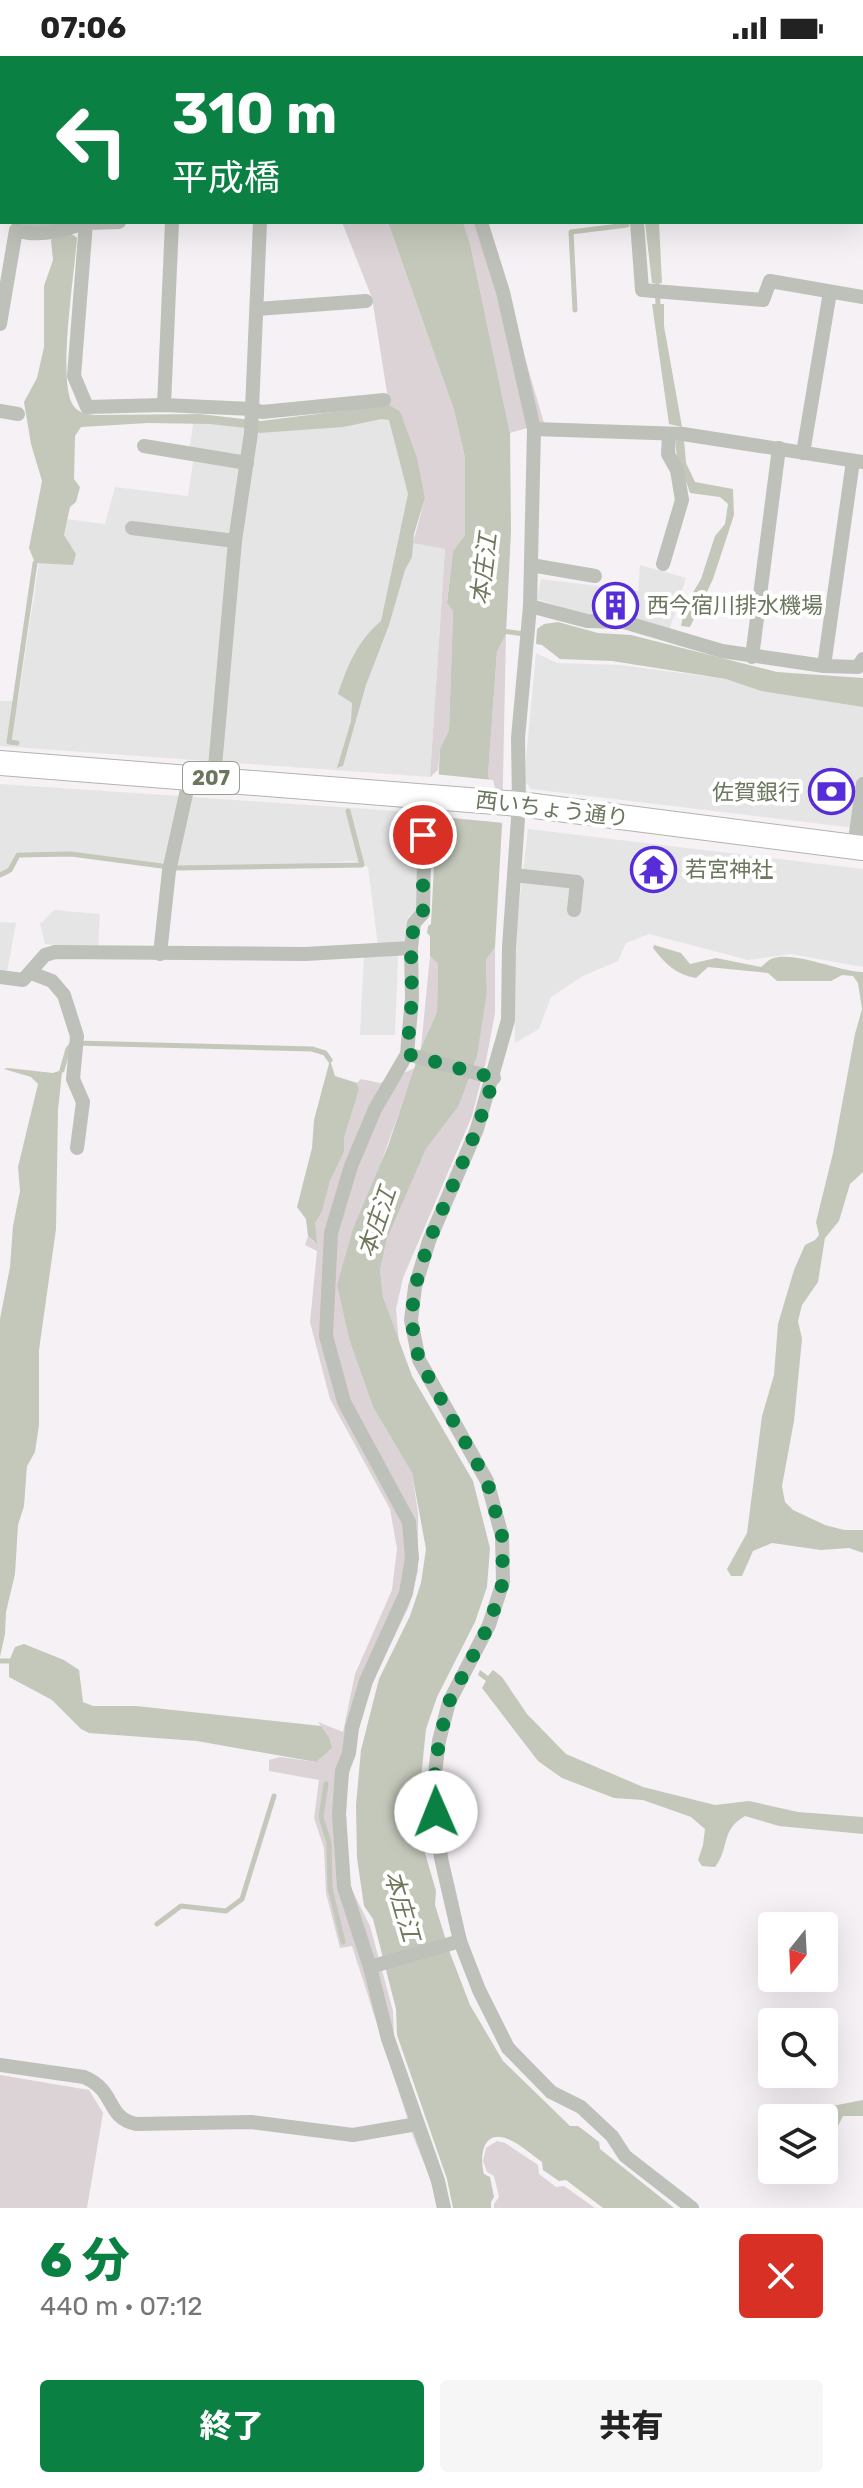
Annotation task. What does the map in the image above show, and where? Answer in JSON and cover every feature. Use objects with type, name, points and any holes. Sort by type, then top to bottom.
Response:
[{"type":"highway","name":"西いちょう通り","points":[[0,763],[519,804],[858,848]]},
{"type":"street","points":[[1,314],[16,230],[30,235],[51,233],[81,224],[74,376],[87,407],[164,405],[262,412],[384,400]]},
{"type":"street","points":[[164,405],[172,224]]},
{"type":"street","points":[[160,954],[170,868],[202,777],[247,463],[260,224]]},
{"type":"street","points":[[482,224],[503,292],[534,429],[529,614],[518,738],[519,804],[509,947],[508,1020],[494,1078],[477,1129],[429,1241],[415,1287],[411,1320],[419,1360],[487,1481],[502,1536],[503,1582],[489,1625],[449,1702],[439,1741],[433,1789],[441,1858],[460,1941],[479,1990],[508,2048],[551,2092],[581,2107],[612,2136],[625,2156],[692,2208]]},
{"type":"street","points":[[637,224],[642,290],[763,300],[770,281],[863,297]]},
{"type":"street","points":[[803,453],[830,292]]},
{"type":"street","points":[[257,309],[366,301]]},
{"type":"street","points":[[0,411],[18,414]]},
{"type":"street","points":[[534,429],[675,434],[858,462],[824,666]]},
{"type":"street","points":[[663,564],[682,500],[677,470],[668,454],[675,434]]},
{"type":"street","points":[[144,446],[247,463]]},
{"type":"street","points":[[752,657],[779,448]]},
{"type":"street","points":[[132,528],[235,541]]},
{"type":"street","points":[[531,565],[595,576]]},
{"type":"street","points":[[529,614],[624,622],[752,657],[858,667],[863,659]]},
{"type":"street","points":[[858,848],[863,784]]},
{"type":"street","points":[[421,796],[423,913],[414,923],[411,948],[412,998],[407,1054],[369,1123],[351,1166],[331,1233],[326,1336],[344,1402],[409,1522],[412,1558],[406,1593],[366,1681],[342,1771],[339,1814],[344,1887],[370,1967],[388,2039],[438,2181],[444,2208]]},
{"type":"street","points":[[514,875],[577,882],[574,910]]},
{"type":"street","points":[[0,977],[23,980],[45,955],[55,952],[305,954],[411,948]]},
{"type":"street","points":[[31,973],[52,981],[64,995],[77,1042],[73,1079],[83,1102],[77,1148]]},
{"type":"street","points":[[407,1054],[494,1078]]},
{"type":"street","points":[[370,1967],[460,1941]]},
{"type":"street","points":[[0,2065],[57,2072],[97,2082],[106,2092],[117,2115],[125,2122],[136,2124],[251,2122],[353,2135],[417,2124]]},
{"type":"shaded area","points":[[343,224],[389,224],[454,410],[465,458],[465,535],[453,551],[447,602],[453,611],[449,730],[440,749],[438,770],[430,777],[445,549],[413,543],[425,498],[400,411],[389,405],[372,298]]},
{"type":"shaded area","points":[[464,224],[486,224],[544,423],[510,433]]},
{"type":"shaded area","points":[[391,412],[416,494],[405,541],[445,549],[430,777],[0,746],[0,701],[18,701],[40,556],[51,517],[105,524],[115,487],[188,496],[194,455],[189,452],[194,418],[267,427]]},
{"type":"shaded area","points":[[640,565],[686,578],[669,631],[586,615],[537,599],[541,579],[638,591]]},
{"type":"shaded area","points":[[506,634],[502,825],[488,775],[497,652]]},
{"type":"shaded area","points":[[536,653],[557,663],[620,665],[726,679],[761,691],[863,707],[863,829],[531,789],[524,780]]},
{"type":"shaded area","points":[[0,784],[180,796],[166,864],[73,852],[16,852],[9,868],[0,873]]},
{"type":"shaded area","points":[[191,797],[411,812],[420,829],[420,909],[408,917],[406,942],[378,946],[368,867],[353,861],[176,866]]},
{"type":"shaded area","points":[[528,829],[863,869],[863,967],[791,954],[748,960],[649,934],[626,943],[618,961],[583,976],[551,997],[539,1029],[515,1043],[513,958]]},
{"type":"shaded area","points":[[54,910],[100,914],[98,949],[45,944],[40,924]]},
{"type":"shaded area","points":[[0,922],[16,923],[7,972],[0,970]]},
{"type":"shaded area","points":[[495,947],[495,1013],[486,1061],[472,1116],[403,1278],[396,1309],[399,1344],[383,1297],[380,1270],[387,1239],[426,1149],[458,1107],[487,991],[486,960]]},
{"type":"shaded area","points":[[398,953],[395,1035],[360,1035],[364,954]]},
{"type":"shaded area","points":[[430,956],[438,964],[437,1012],[421,1048]]},
{"type":"shaded area","points":[[415,1068],[337,1285],[349,1339],[373,1407],[412,1473],[418,1513],[418,1571],[409,1606],[373,1681],[358,1728],[345,1796],[350,1886],[370,1926],[393,2011],[394,2036],[444,2177],[450,2208],[437,2208],[431,2180],[413,2136],[352,1946],[340,1948],[326,1893],[324,1848],[314,1818],[319,1780],[269,1771],[269,1760],[280,1757],[316,1762],[329,1737],[318,1722],[343,1732],[355,1674],[392,1590],[397,1549],[390,1509],[330,1399],[310,1322],[317,1251],[305,1245],[308,1236],[315,1243],[315,1223],[344,1152],[344,1138],[359,1090],[357,1083],[361,1079],[380,1083]]},
{"type":"shaded area","points":[[0,2075],[89,2090],[103,2113],[87,2208],[0,2208]]},
{"type":"shaded area","points":[[497,2141],[538,2165],[539,2174],[556,2187],[564,2186],[595,2208],[494,2208],[499,2197],[494,2176],[487,2172],[483,2161],[486,2148]]},
{"type":"water","points":[[20,224],[68,224],[69,232],[77,238],[68,324],[67,373],[68,392],[73,405],[80,411],[95,415],[200,414],[261,421],[389,405],[400,411],[417,458],[425,498],[414,534],[412,557],[366,685],[343,766],[337,768],[351,721],[352,703],[338,694],[354,654],[381,621],[408,494],[389,420],[259,433],[256,429],[209,424],[148,423],[81,427],[75,436],[74,479],[80,487],[76,502],[70,507],[64,535],[76,554],[73,565],[35,563],[29,548],[42,481],[31,444],[24,402],[37,378],[44,347],[44,286],[53,260],[51,240],[58,233]]},
{"type":"water","name":"本庄江","points":[[389,224],[464,224],[510,433],[511,531],[506,634],[497,652],[488,775],[502,825],[495,947],[486,960],[487,991],[477,1056],[458,1107],[426,1149],[387,1239],[380,1270],[383,1297],[412,1376],[473,1481],[490,1548],[487,1587],[475,1622],[437,1697],[426,1729],[420,1788],[425,1853],[436,1891],[435,1905],[450,1953],[470,2005],[503,2061],[570,2126],[578,2126],[599,2142],[600,2149],[674,2208],[603,2208],[566,2180],[559,2181],[543,2170],[542,2162],[522,2147],[510,2140],[494,2137],[485,2145],[482,2159],[484,2174],[490,2177],[494,2197],[491,2208],[453,2208],[447,2179],[397,2035],[396,2009],[373,1919],[364,1906],[357,1858],[356,1805],[361,1750],[379,1679],[410,1616],[421,1583],[426,1549],[412,1473],[373,1407],[349,1339],[337,1285],[353,1229],[388,1146],[421,1048],[437,1012],[438,964],[430,956],[430,936],[427,933],[431,924],[440,749],[449,730],[453,611],[447,603],[453,551],[465,535],[465,458],[454,410]]},
{"type":"water","points":[[645,224],[659,224],[662,283],[652,283]]},
{"type":"water","points":[[652,304],[664,304],[664,326],[682,427],[669,424]]},
{"type":"water","points":[[684,440],[686,463],[695,482],[733,489],[734,515],[713,579],[690,627],[681,626],[685,606],[701,579],[715,536],[725,524],[728,504],[720,497],[690,493],[676,447],[676,441]]},
{"type":"water","points":[[558,622],[598,633],[631,635],[777,672],[863,678],[863,707],[761,691],[726,679],[612,661],[560,659],[536,644],[537,629],[544,624]]},
{"type":"water","points":[[654,945],[681,953],[690,964],[716,958],[761,967],[771,959],[792,957],[863,972],[863,1172],[850,1184],[839,1221],[825,1238],[818,1282],[802,1305],[798,1321],[802,1339],[794,1421],[782,1486],[785,1502],[793,1510],[825,1525],[844,1530],[863,1530],[863,1553],[849,1548],[821,1550],[772,1543],[753,1551],[742,1576],[731,1576],[727,1569],[747,1533],[762,1416],[774,1375],[778,1324],[805,1245],[819,1235],[816,1222],[862,1009],[858,983],[853,976],[842,975],[831,981],[777,981],[768,973],[708,967],[696,978],[672,968],[653,948]]},
{"type":"water","points":[[330,1060],[335,1076],[357,1083],[359,1090],[344,1138],[344,1152],[315,1223],[317,1244],[308,1236],[306,1219],[297,1207],[312,1148],[314,1120]]},
{"type":"water","points":[[4,1069],[62,1072],[58,1110],[56,1229],[39,1350],[39,1425],[35,1452],[27,1466],[24,1506],[18,1525],[15,1574],[0,1657],[0,1319],[20,1191],[18,1167],[38,1084],[31,1077]]},
{"type":"water","points":[[24,1644],[64,1660],[79,1670],[83,1702],[93,1706],[136,1706],[321,1726],[332,1748],[316,1762],[197,1741],[89,1733],[52,1700],[9,1677],[9,1661],[15,1647]]},
{"type":"water","points":[[480,1670],[488,1676],[493,1670],[502,1677],[527,1714],[566,1754],[643,1787],[715,1805],[749,1801],[798,1812],[863,1817],[863,1834],[779,1826],[745,1816],[728,1833],[715,1867],[702,1866],[698,1860],[705,1829],[691,1817],[643,1800],[614,1798],[562,1778],[538,1761],[482,1688],[486,1681],[478,1675]]},
{"type":"water","points":[[863,2100],[863,2116],[843,2116],[838,2126],[838,2105]]},
{"type":"pier","points":[[434,774],[493,780],[504,823],[431,816]]},
{"type":"waterway","points":[[575,310],[571,232],[627,224]]},
{"type":"waterway","points":[[657,283],[658,304]]},
{"type":"waterway","points":[[17,743],[9,742],[35,563]]},
{"type":"waterway","points":[[502,631],[524,634]]},
{"type":"waterway","points":[[0,875],[10,870],[18,855],[71,854],[177,868],[362,865],[348,811]]},
{"type":"waterway","points":[[62,1070],[73,1043],[312,1049],[325,1053],[330,1060]]},
{"type":"waterway","points":[[0,1661],[9,1661]]},
{"type":"waterway","points":[[326,1784],[321,1817],[329,1843],[330,1888],[343,1942]]},
{"type":"waterway","points":[[157,1924],[181,1906],[226,1911],[242,1899],[274,1796]]},
{"type":"place","name":"西今宿川排水機場","points":[[616,605]]},
{"type":"place","name":"佐賀銀行","points":[[831,792]]},
{"type":"place","name":"若宮神社","points":[[654,869]]},
{"type":"route","points":[[423,835],[423,913],[414,923],[411,948],[412,998],[407,1054],[494,1078],[477,1129],[429,1241],[415,1287],[411,1320],[419,1360],[487,1481],[502,1536],[503,1582],[489,1625],[449,1702],[439,1741],[433,1789],[436,1812]]}]
